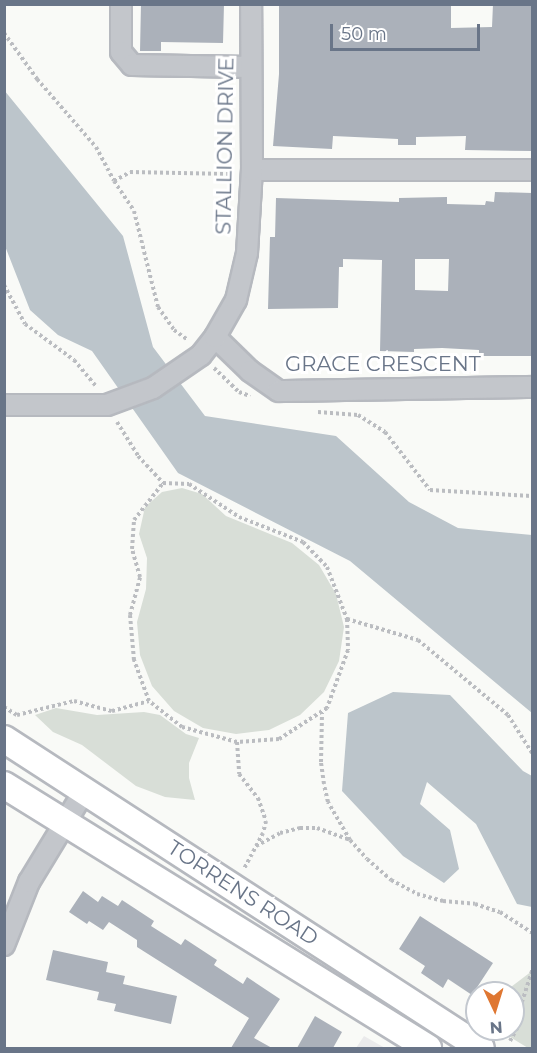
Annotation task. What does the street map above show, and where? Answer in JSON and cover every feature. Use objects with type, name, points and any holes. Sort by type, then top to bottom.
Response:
[{"type":"main road","name":"TORRENS ROAD","points":[[4,740],[241,881],[481,1048]]},
{"type":"main road","name":"TORRENS ROAD","points":[[4,785],[428,1048]]},
{"type":"main road","points":[[230,926],[222,913],[224,903],[241,881]]},
{"type":"street","points":[[121,4],[120,52],[132,64],[250,67]]},
{"type":"street","name":"STALLION DRIVE","points":[[4,405],[104,404],[153,388],[201,355],[215,337],[236,300],[246,253],[252,170],[251,4]]},
{"type":"street","points":[[252,170],[532,170]]},
{"type":"street","name":"GRACE CRESCENT","points":[[215,337],[250,371],[279,391],[532,387]]},
{"type":"street","points":[[4,945],[29,882],[85,790]]},
{"type":"path","points":[[114,181],[130,172],[230,174]]},
{"type":"path","points":[[4,285],[25,324],[74,360],[97,387],[104,404],[106,418],[117,422],[138,456],[163,483],[189,484],[239,517],[303,542],[327,567],[346,619],[348,650],[327,708],[279,739],[237,742],[182,727],[149,701],[134,660],[130,615],[140,577],[132,549],[135,520],[163,483]]},
{"type":"path","points":[[346,619],[418,640],[508,715],[532,753]]},
{"type":"path","points":[[4,707],[17,715],[74,701],[112,711],[149,701]]},
{"type":"path","points":[[322,712],[321,762],[328,802],[350,840],[367,859],[391,880],[417,894],[492,909],[532,933]]},
{"type":"path","points":[[237,742],[239,774],[258,798],[266,820],[241,881]]},
{"type":"path","points":[[256,846],[280,833],[300,828],[317,828],[350,840]]},
{"type":"path","points":[[525,992],[532,970]]},
{"type":"shaded area","points":[[4,90],[123,236],[153,347],[205,416],[336,436],[409,502],[458,528],[532,535],[532,713],[350,561],[178,473],[92,351],[58,335],[30,310],[5,246]]},
{"type":"shaded area","points":[[182,488],[202,494],[226,516],[292,543],[319,565],[336,594],[344,627],[339,661],[324,692],[300,715],[269,730],[236,734],[203,728],[174,711],[152,686],[140,655],[137,622],[146,589],[147,558],[139,534],[145,507],[162,492]]},
{"type":"shaded area","points":[[393,692],[450,695],[523,771],[532,776],[532,907],[517,904],[476,824],[427,782],[420,804],[450,830],[459,869],[444,883],[403,856],[342,791],[348,713]]},
{"type":"shaded area","points":[[56,708],[97,715],[144,712],[160,715],[186,734],[199,738],[189,763],[189,778],[195,800],[165,797],[136,786],[82,745],[53,732],[35,715]]},
{"type":"shaded area","points":[[532,971],[532,1048],[517,1041],[525,1041],[525,981],[519,981]]},
{"type":"shaded area","points":[[364,1036],[385,1048],[356,1048]]},
{"type":"building","points":[[141,4],[224,4],[223,43],[161,42],[161,51],[140,51]]},
{"type":"building","points":[[279,4],[451,4],[451,28],[492,27],[493,4],[532,4],[532,151],[465,150],[466,136],[416,137],[416,145],[398,145],[398,139],[333,136],[332,149],[273,146],[279,74]]},
{"type":"building","points":[[495,192],[532,193],[532,356],[479,356],[479,350],[442,348],[414,349],[414,352],[380,351],[382,260],[343,259],[343,267],[339,267],[338,308],[268,309],[270,237],[275,237],[276,198],[399,202],[399,198],[447,197],[447,204],[485,205],[486,201],[494,202]],"holes":[[[415,259],[449,259],[448,291],[415,290]]]},
{"type":"building","points":[[83,891],[98,902],[102,896],[118,906],[122,900],[154,921],[151,926],[181,945],[185,939],[217,960],[214,965],[243,984],[247,977],[280,999],[254,1038],[272,1048],[231,1048],[249,1018],[137,947],[137,940],[109,922],[103,930],[89,921],[87,924],[69,912]]},
{"type":"building","points":[[420,916],[493,963],[481,981],[465,981],[465,990],[448,979],[443,988],[421,973],[425,966],[399,949]]},
{"type":"building","points":[[53,950],[108,962],[106,972],[125,976],[123,984],[177,996],[171,1024],[114,1011],[116,1004],[97,1000],[99,992],[46,980]]},
{"type":"building","points":[[315,1016],[342,1032],[333,1048],[297,1048]]}]
